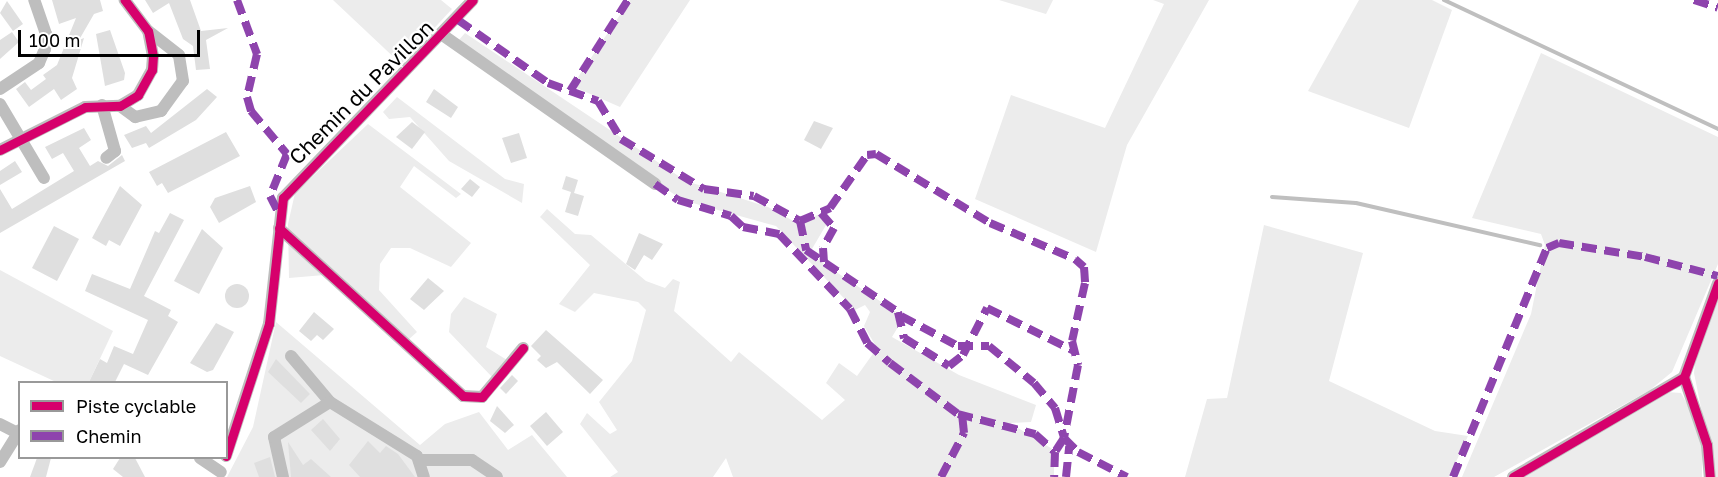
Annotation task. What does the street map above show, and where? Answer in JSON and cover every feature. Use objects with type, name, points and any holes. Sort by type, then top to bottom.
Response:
[{"type":"street","points":[[0,89],[39,63],[45,49],[46,34],[34,0]]},
{"type":"street","points":[[0,150],[85,107],[120,106],[135,117],[161,111],[183,81],[179,55],[148,31],[125,0]]},
{"type":"street","name":"Chemin du Pavillon","points":[[228,451],[269,324],[278,284],[279,228],[284,198],[296,180],[444,36],[473,0]]},
{"type":"street","points":[[120,106],[138,95],[152,70],[148,31]]},
{"type":"street","points":[[444,36],[655,184]]},
{"type":"street","points":[[0,104],[23,138],[44,178]]},
{"type":"street","points":[[102,105],[114,150],[106,158]]},
{"type":"street","points":[[279,228],[463,396],[482,397],[523,348]]},
{"type":"street","points":[[1710,477],[1707,445],[1684,377],[1718,283]]},
{"type":"street","points":[[291,356],[330,402],[369,430],[405,445],[419,460],[424,477]]},
{"type":"street","points":[[1513,477],[1684,377]]},
{"type":"street","points":[[283,477],[274,437],[330,402]]},
{"type":"street","points":[[0,424],[18,432]]},
{"type":"street","points":[[0,462],[18,434]]},
{"type":"street","points":[[201,459],[220,474]]},
{"type":"street","name":"Chemin du Pavillon","points":[[220,474],[225,459]]},
{"type":"street","points":[[419,460],[472,460],[497,477]]},
{"type":"shaded area","points":[[333,0],[441,0],[452,9],[401,64]]},
{"type":"shaded area","points":[[630,0],[690,0],[620,107],[572,86]]},
{"type":"shaded area","points":[[999,0],[1053,0],[1046,14]]},
{"type":"shaded area","points":[[1153,0],[1209,0],[1127,145],[1096,252],[975,199],[1011,95],[1105,128],[1164,4]]},
{"type":"shaded area","points":[[1359,0],[1432,0],[1452,10],[1409,128],[1308,91]]},
{"type":"shaded area","points":[[465,33],[686,181],[768,207],[797,223],[820,214],[829,220],[809,254],[904,317],[892,337],[959,375],[1036,405],[1031,422],[1010,423],[1054,450],[1054,477],[733,477],[726,458],[713,477],[610,477],[618,472],[580,424],[587,413],[610,434],[617,430],[599,402],[632,361],[646,310],[638,302],[594,293],[575,312],[559,304],[590,265],[540,217],[547,209],[575,234],[591,235],[646,281],[665,288],[673,279],[680,282],[674,311],[731,362],[739,352],[822,420],[845,400],[826,383],[839,363],[857,376],[877,348],[864,326],[870,312],[865,305],[855,310],[776,226],[682,200],[458,41]]},
{"type":"shaded area","points":[[1541,53],[1718,137],[1718,264],[1672,372],[1650,390],[1494,477],[1462,477],[1531,314],[1545,245],[1541,234],[1472,218]]},
{"type":"shaded area","points":[[397,97],[505,179],[524,184],[522,203],[449,161],[410,117],[389,119],[383,112]]},
{"type":"shaded area","points":[[368,124],[461,194],[456,198],[414,166],[400,187],[471,243],[451,267],[410,248],[391,248],[380,264],[379,290],[417,332],[408,340],[336,274],[289,278],[288,224],[295,193]]},
{"type":"shaded area","points":[[1264,225],[1363,253],[1329,381],[1435,431],[1468,436],[1449,477],[1185,477],[1207,399],[1227,398]]},
{"type":"shaded area","points":[[0,270],[113,331],[89,381],[54,381],[0,356]]},
{"type":"shaded area","points":[[464,297],[497,314],[486,347],[507,360],[493,378],[449,332],[451,314]]},
{"type":"shaded area","points":[[1718,300],[1718,477],[1715,477],[1694,373],[1697,344]]},
{"type":"shaded area","points":[[276,322],[420,445],[445,424],[479,412],[508,450],[532,435],[567,477],[227,477],[253,427]]},
{"type":"shaded area","points":[[1667,392],[1681,393],[1690,409],[1702,448],[1702,477],[1524,477]]},
{"type":"building","points":[[52,0],[100,0],[103,11],[94,14],[79,40],[84,38],[72,78],[77,89],[61,100],[54,89],[29,107],[16,89],[25,82],[31,90],[46,79],[43,75],[57,65],[76,18],[59,24]]},
{"type":"building","points":[[145,0],[190,0],[201,31],[228,28],[206,40],[210,69],[196,70],[193,46],[183,39],[169,3],[153,13]]},
{"type":"building","points":[[7,1],[23,24],[13,31],[0,13]]},
{"type":"building","points":[[110,30],[125,73],[124,80],[105,86],[96,34]]},
{"type":"building","points":[[12,32],[19,42],[0,59],[0,40]]},
{"type":"building","points":[[207,89],[217,97],[196,120],[149,148],[146,143],[132,148],[124,135],[146,126],[151,133]]},
{"type":"building","points":[[434,89],[458,107],[451,118],[426,102]]},
{"type":"building","points":[[814,121],[833,128],[821,149],[804,140]]},
{"type":"building","points":[[412,122],[425,132],[412,149],[396,137]]},
{"type":"building","points":[[84,128],[91,140],[79,148],[90,166],[98,161],[108,166],[122,155],[125,161],[0,233],[0,189],[12,209],[74,171],[63,153],[52,159],[45,147]]},
{"type":"building","points":[[226,132],[240,156],[168,193],[162,183],[157,186],[149,172]]},
{"type":"building","points":[[519,133],[527,158],[511,163],[502,138]]},
{"type":"building","points":[[15,161],[22,172],[0,185],[0,171]]},
{"type":"building","points":[[566,176],[578,180],[574,193],[584,196],[578,216],[565,212],[571,192],[562,189]]},
{"type":"building","points":[[470,179],[480,187],[472,197],[461,189]]},
{"type":"building","points":[[120,186],[142,205],[120,246],[109,240],[106,246],[92,238]]},
{"type":"building","points":[[250,186],[256,202],[219,223],[210,207],[215,198]]},
{"type":"building","points":[[170,213],[184,220],[144,296],[171,310],[168,316],[178,322],[148,375],[124,364],[116,381],[89,381],[100,359],[107,363],[114,346],[133,354],[148,320],[85,291],[92,274],[130,289],[155,231],[159,233]]},
{"type":"building","points":[[54,226],[79,239],[57,281],[32,268]]},
{"type":"building","points":[[202,229],[223,248],[199,294],[174,281]]},
{"type":"building","points":[[639,233],[663,244],[652,260],[644,255],[635,270],[626,264]]},
{"type":"building","points":[[428,278],[444,291],[424,310],[410,299]]},
{"type":"building","points":[[237,284],[246,287],[249,296],[246,305],[237,308],[228,305],[225,296],[228,287]]},
{"type":"building","points":[[314,312],[334,329],[323,340],[317,335],[311,341],[299,331]]},
{"type":"building","points":[[216,323],[234,332],[213,370],[207,372],[190,363]]},
{"type":"building","points":[[546,330],[603,380],[590,394],[557,362],[546,368],[537,360],[541,356],[531,346]]},
{"type":"building","points":[[276,359],[310,394],[301,403],[268,372]]},
{"type":"building","points":[[512,375],[518,381],[506,394],[500,388]]},
{"type":"building","points":[[497,406],[514,425],[505,433],[490,421]]},
{"type":"building","points":[[546,412],[563,432],[547,446],[530,426]]},
{"type":"building","points":[[323,419],[340,439],[330,451],[311,430]]},
{"type":"building","points":[[368,441],[380,453],[386,446],[398,454],[415,477],[360,477],[349,465]]},
{"type":"building","points":[[288,442],[303,465],[311,459],[331,477],[291,477]]},
{"type":"building","points":[[270,457],[275,477],[259,477],[254,463]]},
{"type":"building","points":[[37,459],[51,459],[46,477],[30,477]]},
{"type":"building","points":[[119,459],[136,459],[145,477],[123,477],[113,469]]},
{"type":"waterway","points":[[1444,0],[1718,129]]},
{"type":"waterway","points":[[1272,197],[1356,203],[1540,245]]},
{"type":"marked path","points":[[237,0],[257,54],[247,97],[251,111],[287,154],[270,196],[279,214]]},
{"type":"marked path","points":[[570,91],[628,0]]},
{"type":"marked path","points":[[1694,0],[1718,8]]},
{"type":"marked path","points":[[458,20],[548,83],[598,101],[621,139],[704,189],[754,196],[800,221],[830,208],[867,155],[876,154],[990,223],[1075,259],[1084,267],[1085,283],[1072,341],[1078,365],[1064,438],[1078,452],[1127,477]]},
{"type":"marked path","points":[[655,184],[678,200],[731,216],[743,227],[779,234],[850,309],[867,343],[890,363],[958,414],[1035,434],[1055,452]]},
{"type":"marked path","points":[[821,213],[834,228],[823,248],[824,262]]},
{"type":"marked path","points":[[800,221],[806,250],[898,312],[904,338],[949,366],[963,355],[987,308],[1074,351]]},
{"type":"marked path","points":[[1453,477],[1547,248],[1559,243],[1645,257],[1718,276]]},
{"type":"marked path","points":[[901,316],[958,346],[989,346],[1034,383],[1055,408],[1064,438],[1055,452],[1054,477]]},
{"type":"marked path","points":[[941,477],[964,433],[962,415]]},
{"type":"marked path","points":[[1066,477],[1069,446]]},
{"type":"cycle path","points":[[0,150],[85,107],[120,106],[138,95],[152,70],[153,56],[148,31],[125,0]]},
{"type":"cycle path","points":[[228,450],[269,324],[283,198],[473,0]]},
{"type":"cycle path","points":[[279,228],[463,396],[482,397],[523,348]]},
{"type":"cycle path","points":[[1684,377],[1718,283]]},
{"type":"cycle path","points":[[1684,377],[1707,445],[1710,477]]},
{"type":"cycle path","points":[[1513,477],[1684,377]]}]
